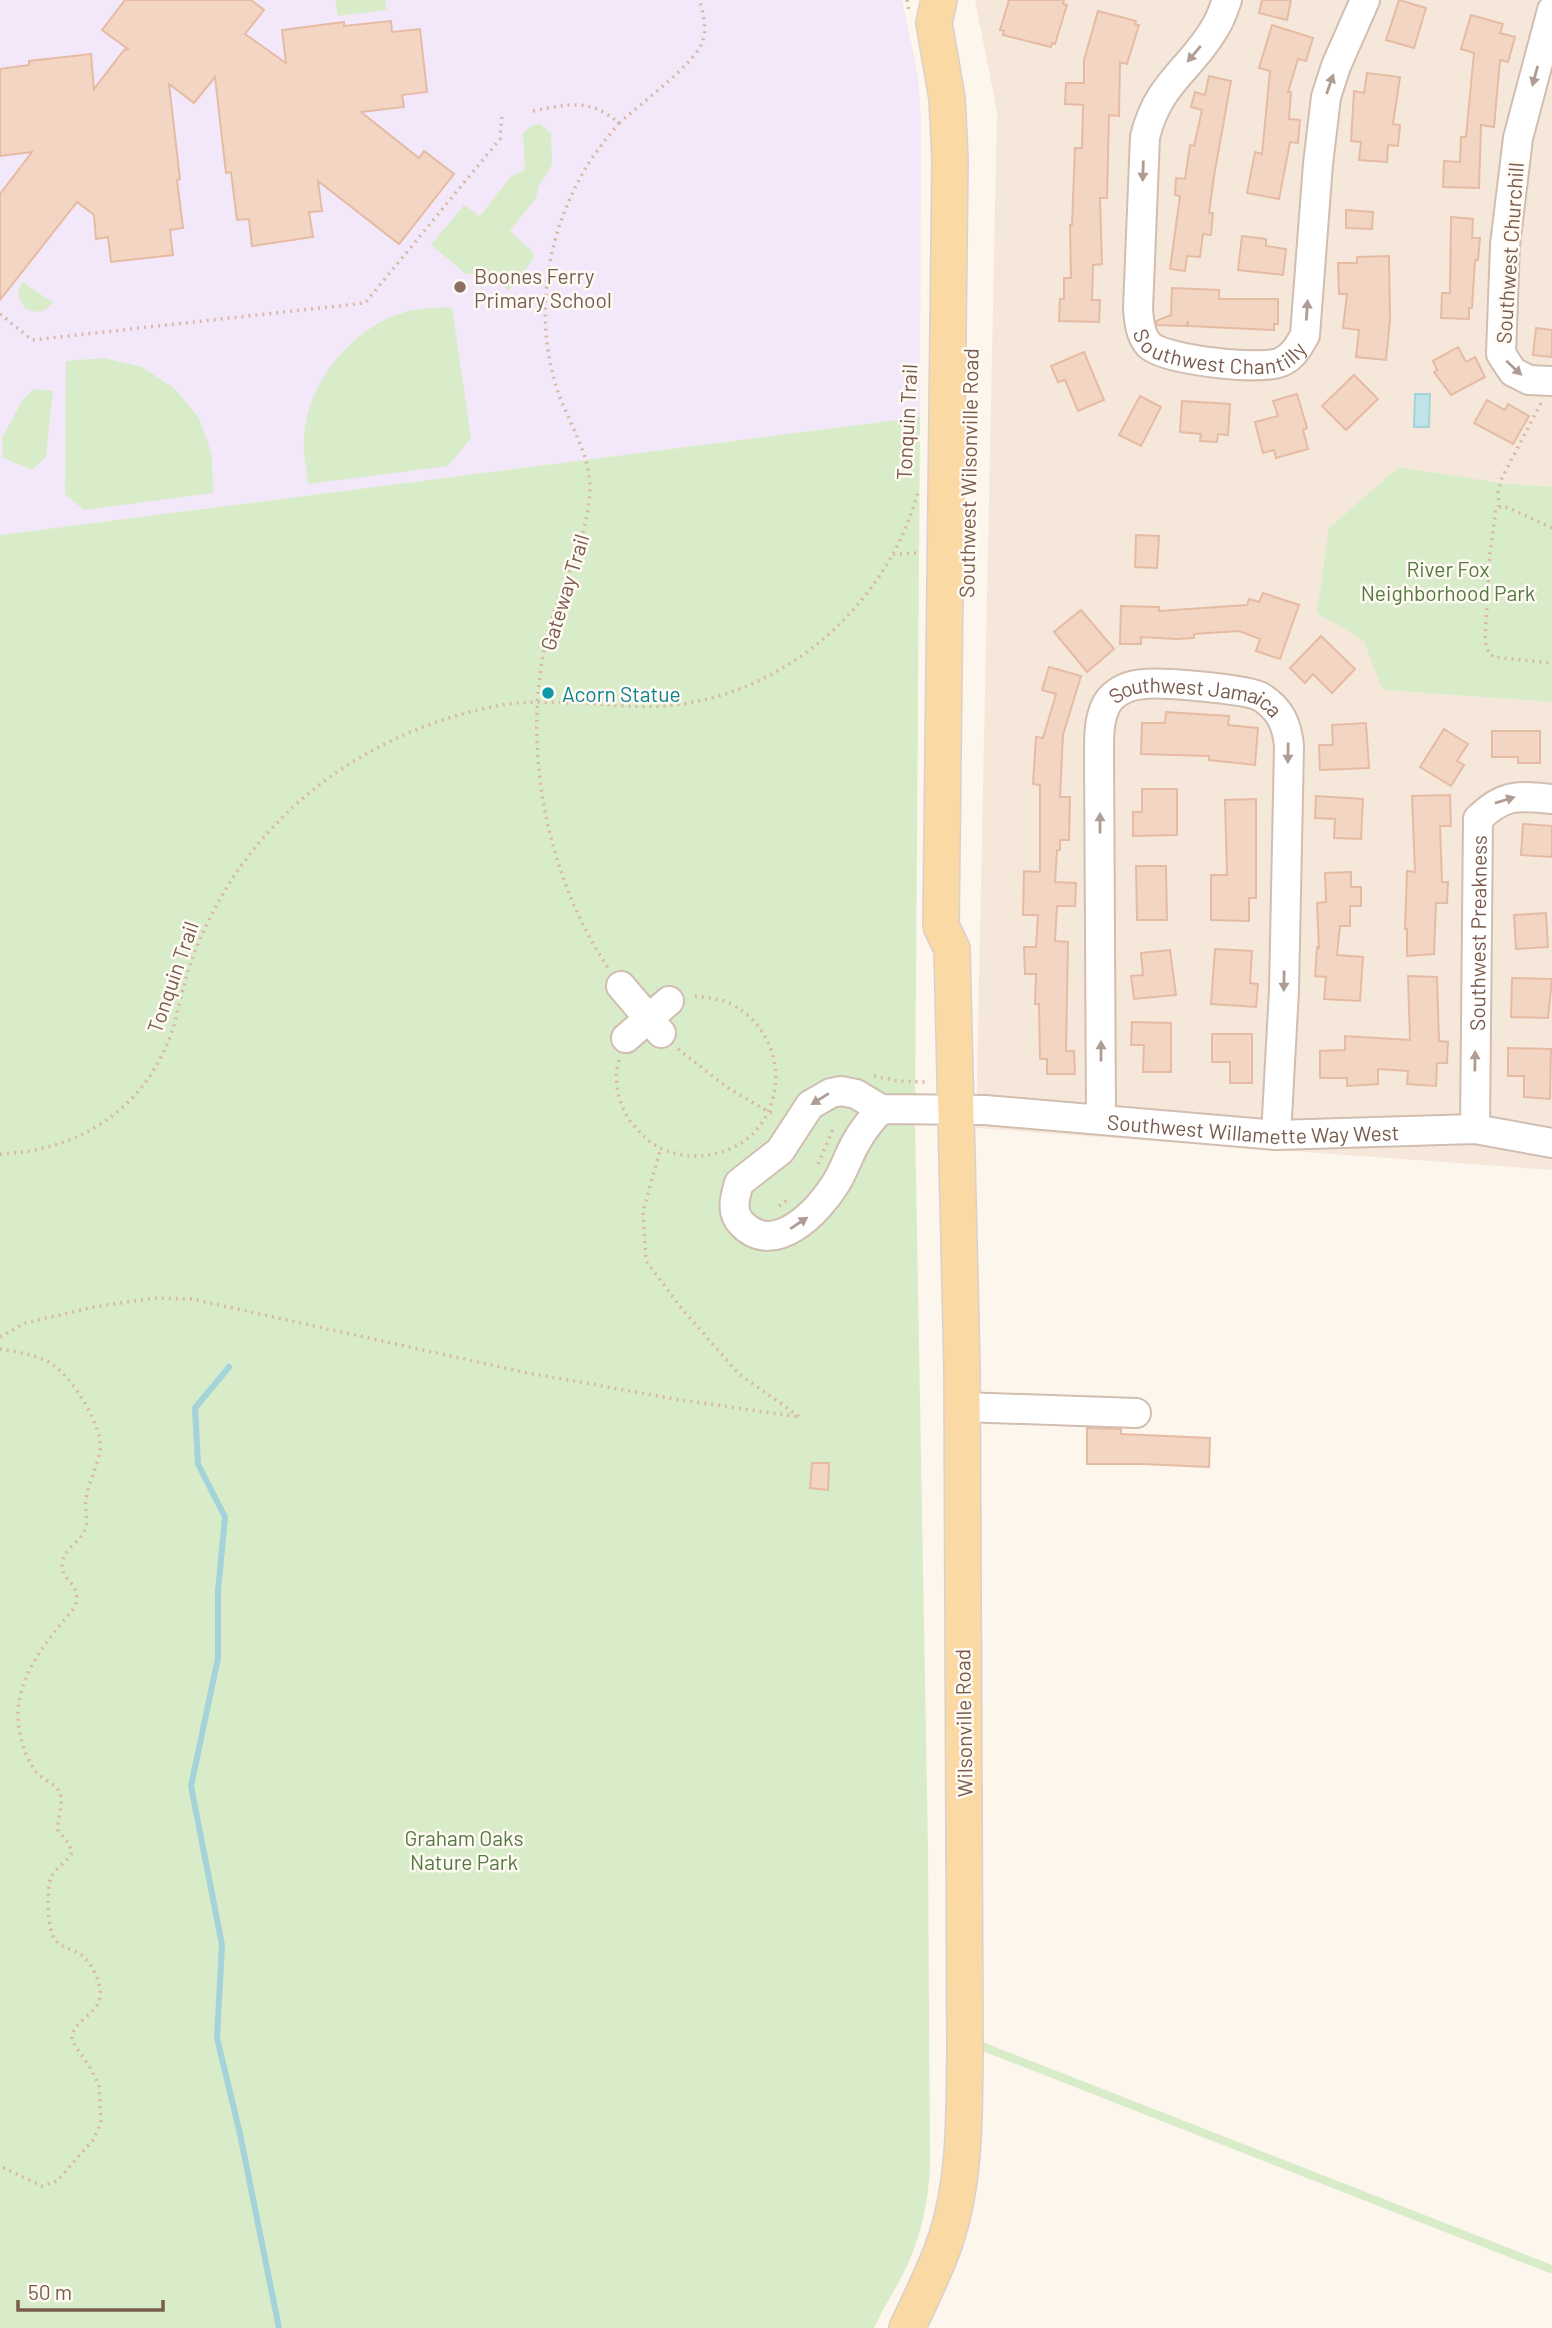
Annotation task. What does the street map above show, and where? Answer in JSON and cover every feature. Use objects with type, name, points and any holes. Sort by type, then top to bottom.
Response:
[{"type":"main road","name":"Southwest Wilsonville Road","points":[[930,4],[947,98],[950,159],[942,926],[952,949],[955,1109]]},
{"type":"main road","name":"Wilsonville Road","points":[[907,2328],[946,2239],[957,2195],[962,2149],[965,2037],[962,1407],[955,1109]]},
{"type":"street","name":"Southwest Chantilly","points":[[1227,0],[1217,25],[1164,90],[1149,120],[1145,137],[1138,309],[1140,327],[1150,345],[1171,357],[1260,366],[1281,362],[1297,351],[1305,335],[1326,97],[1336,66],[1366,0]]},
{"type":"street","points":[[1543,0],[1552,2]]},
{"type":"street","name":"Southwest Churchill","points":[[1547,392],[1513,372],[1501,354],[1505,245],[1518,138],[1552,10]]},
{"type":"street","name":"Southwest Jamaica","points":[[1101,1119],[1099,751],[1102,715],[1110,699],[1125,687],[1145,683],[1235,691],[1258,695],[1278,710],[1287,728],[1289,746],[1284,990],[1276,1135]]},
{"type":"street","name":"Southwest Preakness","points":[[1475,1129],[1478,818],[1493,804],[1513,796],[1552,799]]},
{"type":"street","points":[[621,986],[659,1018],[626,1038]]},
{"type":"street","points":[[850,1092],[881,1109],[856,1142],[833,1188],[804,1221],[780,1234],[765,1236],[750,1231],[738,1220],[734,1205],[739,1183],[780,1152],[816,1100],[831,1093],[850,1092]]},
{"type":"street","name":"Southwest Willamette Way West","points":[[881,1109],[955,1109],[1276,1135],[1475,1129],[1552,1143]]},
{"type":"street","points":[[962,1407],[1136,1413]]},
{"type":"path","name":"Gateway Trail","points":[[621,986],[573,903],[560,870],[540,786],[537,752],[538,703],[548,631],[580,541],[587,515],[590,487],[586,460],[563,408],[551,371],[546,337],[547,277],[555,237],[567,204],[587,164],[619,123],[696,56],[704,36],[704,17],[699,0]]},
{"type":"path","points":[[907,0],[930,4]]},
{"type":"path","points":[[533,111],[585,104],[606,112],[619,123]]},
{"type":"path","points":[[0,314],[32,340],[365,303],[500,139],[502,114]]},
{"type":"path","points":[[1547,392],[1502,478],[1490,552],[1486,648],[1494,657],[1552,663]]},
{"type":"path","name":"Tonquin Trail","points":[[0,1154],[27,1153],[69,1142],[98,1127],[124,1107],[152,1074],[171,1035],[196,950],[225,891],[264,837],[287,813],[325,781],[366,753],[426,726],[504,704],[662,706],[690,703],[748,686],[794,662],[817,645],[857,606],[893,554],[919,488]]},
{"type":"path","points":[[1499,507],[1509,508],[1552,528]]},
{"type":"path","points":[[626,1038],[617,1068],[621,1105],[634,1126],[652,1144],[673,1153],[698,1157],[715,1155],[743,1142],[769,1112],[776,1085],[776,1064],[767,1039],[747,1015],[725,1002],[692,996],[659,1018],[686,1057],[728,1088],[769,1112],[778,1115]]},
{"type":"path","points":[[814,1171],[834,1128]]},
{"type":"path","points":[[0,1337],[25,1322],[94,1307],[154,1298],[192,1299],[523,1372],[800,1417],[739,1374],[682,1309],[646,1261],[643,1211],[661,1147]]},
{"type":"path","points":[[779,1206],[794,1195]]},
{"type":"path","points":[[0,1349],[51,1364],[71,1383],[95,1421],[101,1449],[85,1500],[87,1523],[84,1532],[64,1557],[62,1565],[62,1573],[77,1591],[78,1599],[74,1608],[30,1661],[15,1695],[16,1730],[20,1746],[37,1774],[60,1790],[58,1830],[69,1844],[72,1853],[52,1875],[47,1900],[53,1938],[83,1955],[98,1982],[100,1997],[96,2006],[75,2027],[72,2041],[92,2069],[99,2085],[101,2123],[93,2140],[50,2185],[42,2186],[0,2166]]},
{"type":"shaded area","name":"Boones Ferry Primary School","points":[[0,0],[902,0],[918,76],[921,117],[920,417],[0,535]]},
{"type":"shaded area","points":[[975,0],[1552,0],[1552,487],[1500,483],[1363,640],[1384,690],[1552,702],[1552,1170],[976,1128],[997,112]]},
{"type":"green space","points":[[335,0],[385,0],[387,10],[338,16]]},
{"type":"green space","points":[[540,124],[551,133],[552,165],[539,185],[536,198],[510,231],[534,253],[533,260],[509,291],[482,268],[474,274],[466,274],[431,245],[464,205],[480,216],[511,176],[525,169],[523,133],[533,125]]},
{"type":"green space","points":[[23,282],[53,303],[41,311],[26,309],[19,296]]},
{"type":"green space","points":[[452,307],[471,438],[448,466],[308,484],[304,446],[307,420],[313,399],[336,360],[351,343],[388,318],[414,310]]},
{"type":"green space","points":[[104,358],[142,367],[174,388],[199,418],[212,455],[213,493],[84,510],[65,494],[66,361]]},
{"type":"green space","points":[[33,389],[53,391],[46,457],[32,470],[3,458],[2,438],[22,401]]},
{"type":"green space","name":"Graham Oaks Nature Park","points":[[920,417],[915,1121],[928,1849],[930,2167],[922,2225],[906,2268],[874,2328],[0,2328],[0,535]]},
{"type":"green space","name":"River Fox Neighborhood Park","points":[[1399,467],[1500,483],[1552,487],[1552,702],[1383,690],[1363,640],[1317,613],[1329,528]]},
{"type":"green space","points":[[980,2041],[1552,2265],[1552,2274],[980,2050]]},
{"type":"water","points":[[1415,394],[1430,394],[1429,427],[1414,427]]},
{"type":"building","points":[[125,0],[251,0],[264,10],[245,34],[286,63],[282,30],[344,22],[344,26],[391,21],[392,32],[420,29],[427,92],[402,95],[404,107],[361,112],[419,158],[424,151],[454,174],[399,244],[318,181],[322,211],[309,212],[313,237],[252,246],[249,219],[237,220],[231,172],[226,173],[215,77],[194,103],[169,84],[183,228],[170,230],[173,255],[111,262],[108,237],[96,239],[94,215],[77,202],[0,300],[0,194],[32,152],[0,156],[0,69],[29,65],[29,61],[91,54],[94,89],[124,50],[128,49],[102,30]]},
{"type":"building","points":[[1009,0],[1064,0],[1063,4],[1067,5],[1055,44],[1052,43],[1051,47],[1003,35],[1004,31],[1000,30]]},
{"type":"building","points":[[1262,0],[1291,0],[1287,20],[1259,13]]},
{"type":"building","points":[[1399,0],[1426,8],[1414,48],[1386,40]]},
{"type":"building","points":[[1098,11],[1136,21],[1135,24],[1139,25],[1127,64],[1120,62],[1119,116],[1109,115],[1107,198],[1100,198],[1102,264],[1093,265],[1092,300],[1100,300],[1099,322],[1059,321],[1060,299],[1064,299],[1064,278],[1071,278],[1070,225],[1075,148],[1082,148],[1083,105],[1065,104],[1066,83],[1084,83],[1084,60]]},
{"type":"building","points":[[1471,15],[1503,24],[1500,33],[1515,37],[1508,62],[1500,60],[1494,127],[1481,125],[1479,188],[1443,187],[1444,161],[1460,162],[1461,137],[1466,137],[1474,53],[1461,49]]},
{"type":"building","points":[[1272,25],[1313,38],[1306,61],[1298,59],[1288,92],[1291,92],[1289,119],[1300,120],[1298,143],[1290,142],[1279,199],[1247,193],[1255,152],[1262,154],[1270,71],[1259,68]]},
{"type":"building","points":[[1367,73],[1400,77],[1393,124],[1400,125],[1398,146],[1388,145],[1387,162],[1359,160],[1361,142],[1351,141],[1354,91],[1364,93]]},
{"type":"building","points":[[1209,76],[1231,81],[1209,213],[1213,213],[1211,235],[1203,234],[1200,257],[1187,256],[1185,271],[1170,269],[1180,196],[1175,195],[1176,178],[1185,179],[1190,145],[1194,146],[1202,110],[1191,107],[1195,92],[1205,95]]},
{"type":"building","points":[[1346,210],[1373,212],[1372,229],[1346,228]]},
{"type":"building","points":[[1451,217],[1473,219],[1472,238],[1480,238],[1469,319],[1441,318],[1442,293],[1450,293]]},
{"type":"building","points":[[1242,236],[1266,239],[1266,246],[1286,249],[1283,275],[1238,270]]},
{"type":"building","points":[[1389,256],[1390,320],[1386,360],[1356,357],[1359,330],[1343,328],[1347,294],[1339,294],[1338,263],[1357,263],[1357,257]]},
{"type":"building","points":[[1172,288],[1219,290],[1219,299],[1278,299],[1278,324],[1274,324],[1274,330],[1188,326],[1188,321],[1186,326],[1157,325],[1156,321],[1171,315]]},
{"type":"building","points":[[1536,328],[1552,330],[1552,357],[1533,355]]},
{"type":"building","points":[[1458,347],[1466,362],[1475,357],[1485,377],[1451,395],[1434,372],[1437,370],[1433,361]]},
{"type":"building","points":[[1084,352],[1104,400],[1078,411],[1065,380],[1058,382],[1051,366]]},
{"type":"building","points":[[1354,375],[1378,399],[1346,430],[1322,406]]},
{"type":"building","points":[[1297,394],[1307,428],[1303,430],[1308,449],[1276,458],[1274,450],[1263,453],[1255,422],[1278,416],[1273,401]]},
{"type":"building","points":[[1140,396],[1161,407],[1141,446],[1119,435]]},
{"type":"building","points":[[1487,400],[1505,410],[1508,404],[1529,416],[1513,444],[1474,423]]},
{"type":"building","points":[[1182,401],[1230,404],[1228,435],[1218,434],[1217,442],[1200,441],[1201,434],[1180,432]]},
{"type":"building","points":[[1136,535],[1159,536],[1157,568],[1135,567]]},
{"type":"building","points":[[1263,593],[1299,605],[1280,659],[1256,651],[1260,639],[1239,631],[1194,634],[1194,638],[1141,637],[1141,644],[1120,644],[1121,606],[1159,607],[1159,611],[1247,605],[1249,599],[1259,602]]},
{"type":"building","points":[[1081,610],[1114,649],[1087,672],[1054,632]]},
{"type":"building","points":[[1321,636],[1355,669],[1332,693],[1313,674],[1305,683],[1290,668]]},
{"type":"building","points":[[1049,667],[1081,676],[1063,735],[1060,797],[1070,797],[1069,840],[1060,840],[1055,882],[1076,883],[1075,906],[1057,906],[1055,941],[1068,942],[1066,1051],[1074,1051],[1075,1074],[1047,1074],[1047,1059],[1040,1059],[1039,1004],[1035,1004],[1036,974],[1025,974],[1024,947],[1036,947],[1038,915],[1023,915],[1024,871],[1040,872],[1040,785],[1033,784],[1036,737],[1043,738],[1056,694],[1042,690]]},
{"type":"building","points":[[1166,712],[1229,716],[1228,725],[1258,728],[1255,765],[1209,760],[1209,756],[1141,754],[1142,723],[1165,723]]},
{"type":"building","points":[[1366,723],[1369,768],[1320,770],[1319,745],[1333,745],[1332,725]]},
{"type":"building","points":[[1444,729],[1468,744],[1457,761],[1464,765],[1451,786],[1420,767]]},
{"type":"building","points":[[1492,731],[1540,731],[1540,763],[1518,763],[1518,757],[1492,757]]},
{"type":"building","points":[[1142,789],[1177,789],[1177,835],[1133,836],[1133,812],[1142,812]]},
{"type":"building","points":[[1450,795],[1451,826],[1440,826],[1442,882],[1448,882],[1447,903],[1436,903],[1434,954],[1407,956],[1407,871],[1415,872],[1412,796]]},
{"type":"building","points":[[1316,796],[1363,799],[1361,839],[1334,838],[1335,819],[1315,818]]},
{"type":"building","points":[[1256,799],[1256,898],[1249,898],[1249,921],[1211,920],[1211,875],[1227,875],[1225,800]]},
{"type":"building","points":[[1523,824],[1552,826],[1552,857],[1521,855]]},
{"type":"building","points":[[1136,866],[1166,866],[1167,920],[1137,920]]},
{"type":"building","points":[[1351,872],[1351,887],[1361,887],[1361,906],[1350,906],[1350,926],[1340,926],[1337,955],[1363,957],[1360,1001],[1324,999],[1326,977],[1315,976],[1317,947],[1319,948],[1317,903],[1326,902],[1325,873]]},
{"type":"building","points":[[1546,913],[1548,947],[1516,949],[1514,915]]},
{"type":"building","points":[[1215,949],[1252,951],[1250,983],[1258,984],[1256,1007],[1211,1004]]},
{"type":"building","points":[[1170,950],[1176,995],[1134,999],[1131,976],[1143,975],[1141,953]]},
{"type":"building","points":[[1408,976],[1437,977],[1439,1041],[1448,1042],[1447,1063],[1437,1063],[1436,1086],[1407,1084],[1408,1071],[1378,1069],[1378,1084],[1347,1086],[1347,1078],[1320,1078],[1320,1051],[1345,1050],[1345,1036],[1410,1040]]},
{"type":"building","points":[[1512,978],[1552,979],[1548,1018],[1511,1017]]},
{"type":"building","points":[[1132,1022],[1171,1023],[1171,1072],[1143,1072],[1144,1045],[1131,1045]]},
{"type":"building","points":[[1212,1034],[1252,1034],[1252,1083],[1230,1083],[1230,1062],[1212,1062]]},
{"type":"building","points":[[1508,1048],[1551,1049],[1550,1099],[1524,1097],[1524,1076],[1508,1076]]},
{"type":"building","points":[[1087,1428],[1121,1429],[1121,1434],[1210,1438],[1209,1467],[1087,1464]]},
{"type":"building","points":[[812,1463],[829,1463],[828,1490],[810,1488]]},
{"type":"waterway","points":[[229,1367],[195,1408],[198,1464],[225,1517],[218,1591],[218,1658],[191,1786],[222,1945],[217,2038],[240,2134],[279,2328]]},
{"type":"place","name":"Boones Ferry Primary School","points":[[460,287]]},
{"type":"place","name":"Acorn Statue","points":[[548,693]]}]
